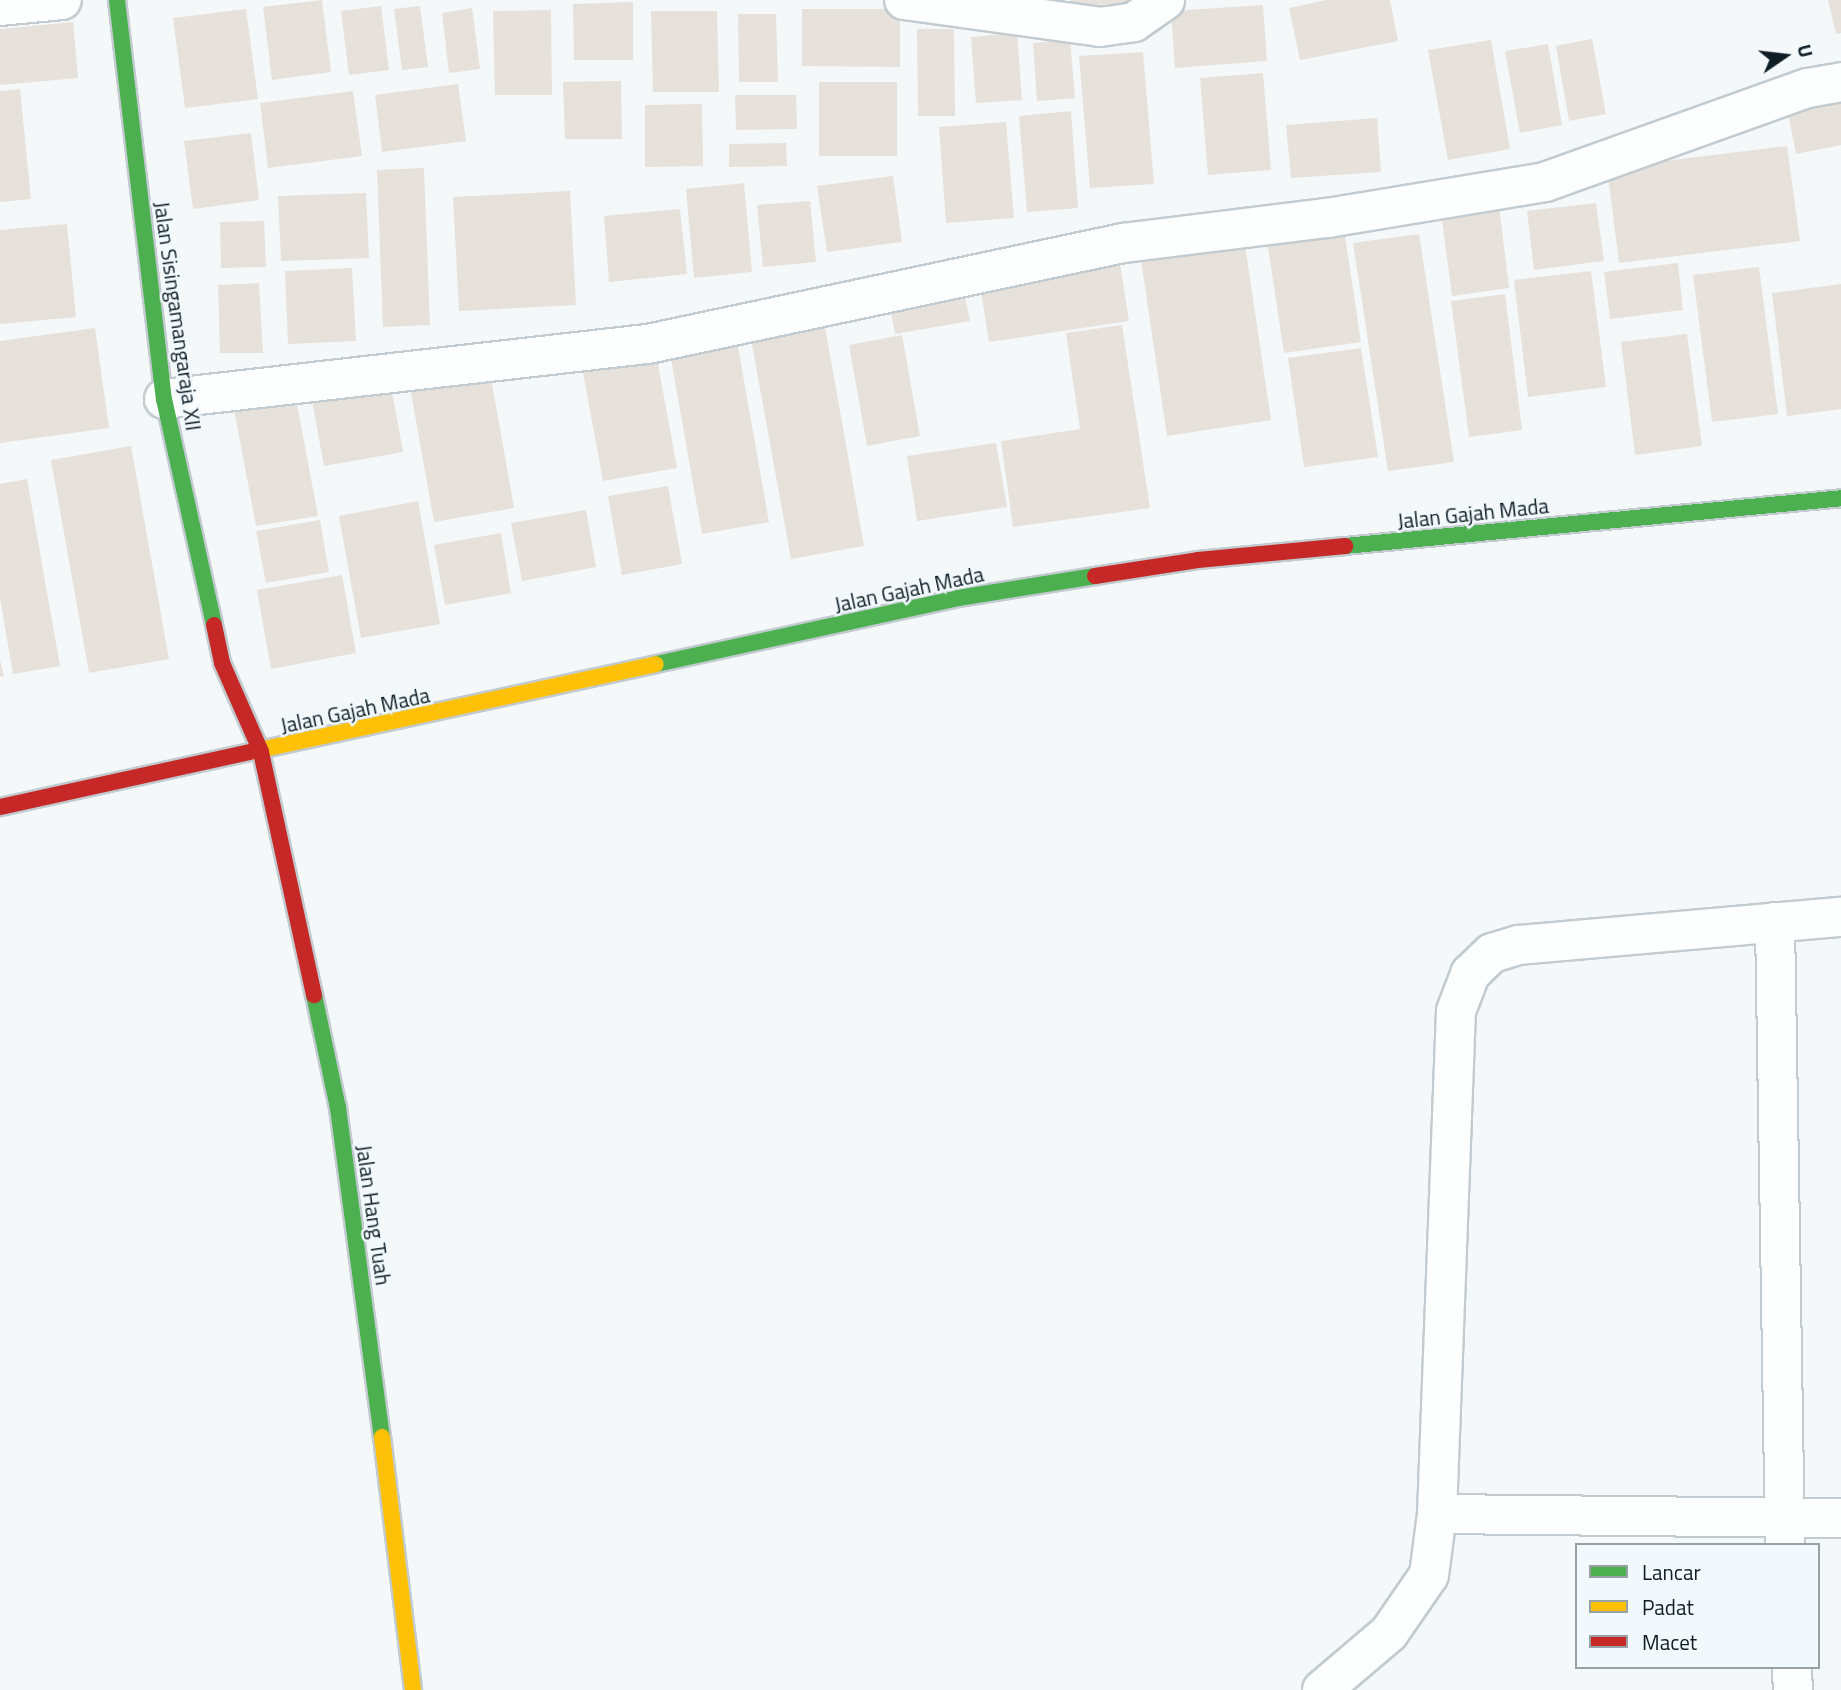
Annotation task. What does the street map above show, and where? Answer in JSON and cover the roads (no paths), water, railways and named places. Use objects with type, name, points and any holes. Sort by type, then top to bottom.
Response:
[{"type":"main road","name":"Jalan Sisingamangaraja XII","points":[[117,0],[164,398],[222,663],[261,752]]},
{"type":"main road","name":"Jalan Gajah Mada","points":[[0,807],[958,598],[1198,560],[1841,498]]},
{"type":"main road","name":"Jalan Hang Tuah","points":[[261,752],[338,1108],[366,1307],[413,1690]]},
{"type":"street","points":[[0,6],[62,0]]},
{"type":"street","points":[[904,0],[1100,27],[1134,22],[1162,3]]},
{"type":"street","points":[[164,398],[648,344],[1123,243],[1328,218],[1545,182],[1808,88],[1841,82]]},
{"type":"street","points":[[1322,1690],[1389,1633],[1429,1575],[1437,1514],[1456,1012],[1470,974],[1492,953],[1519,945],[1841,916]]},
{"type":"street","points":[[1775,922],[1784,1531]]},
{"type":"street","points":[[1437,1514],[1784,1531],[1841,1518]]},
{"type":"street","points":[[1792,1669],[1793,1690]]}]
